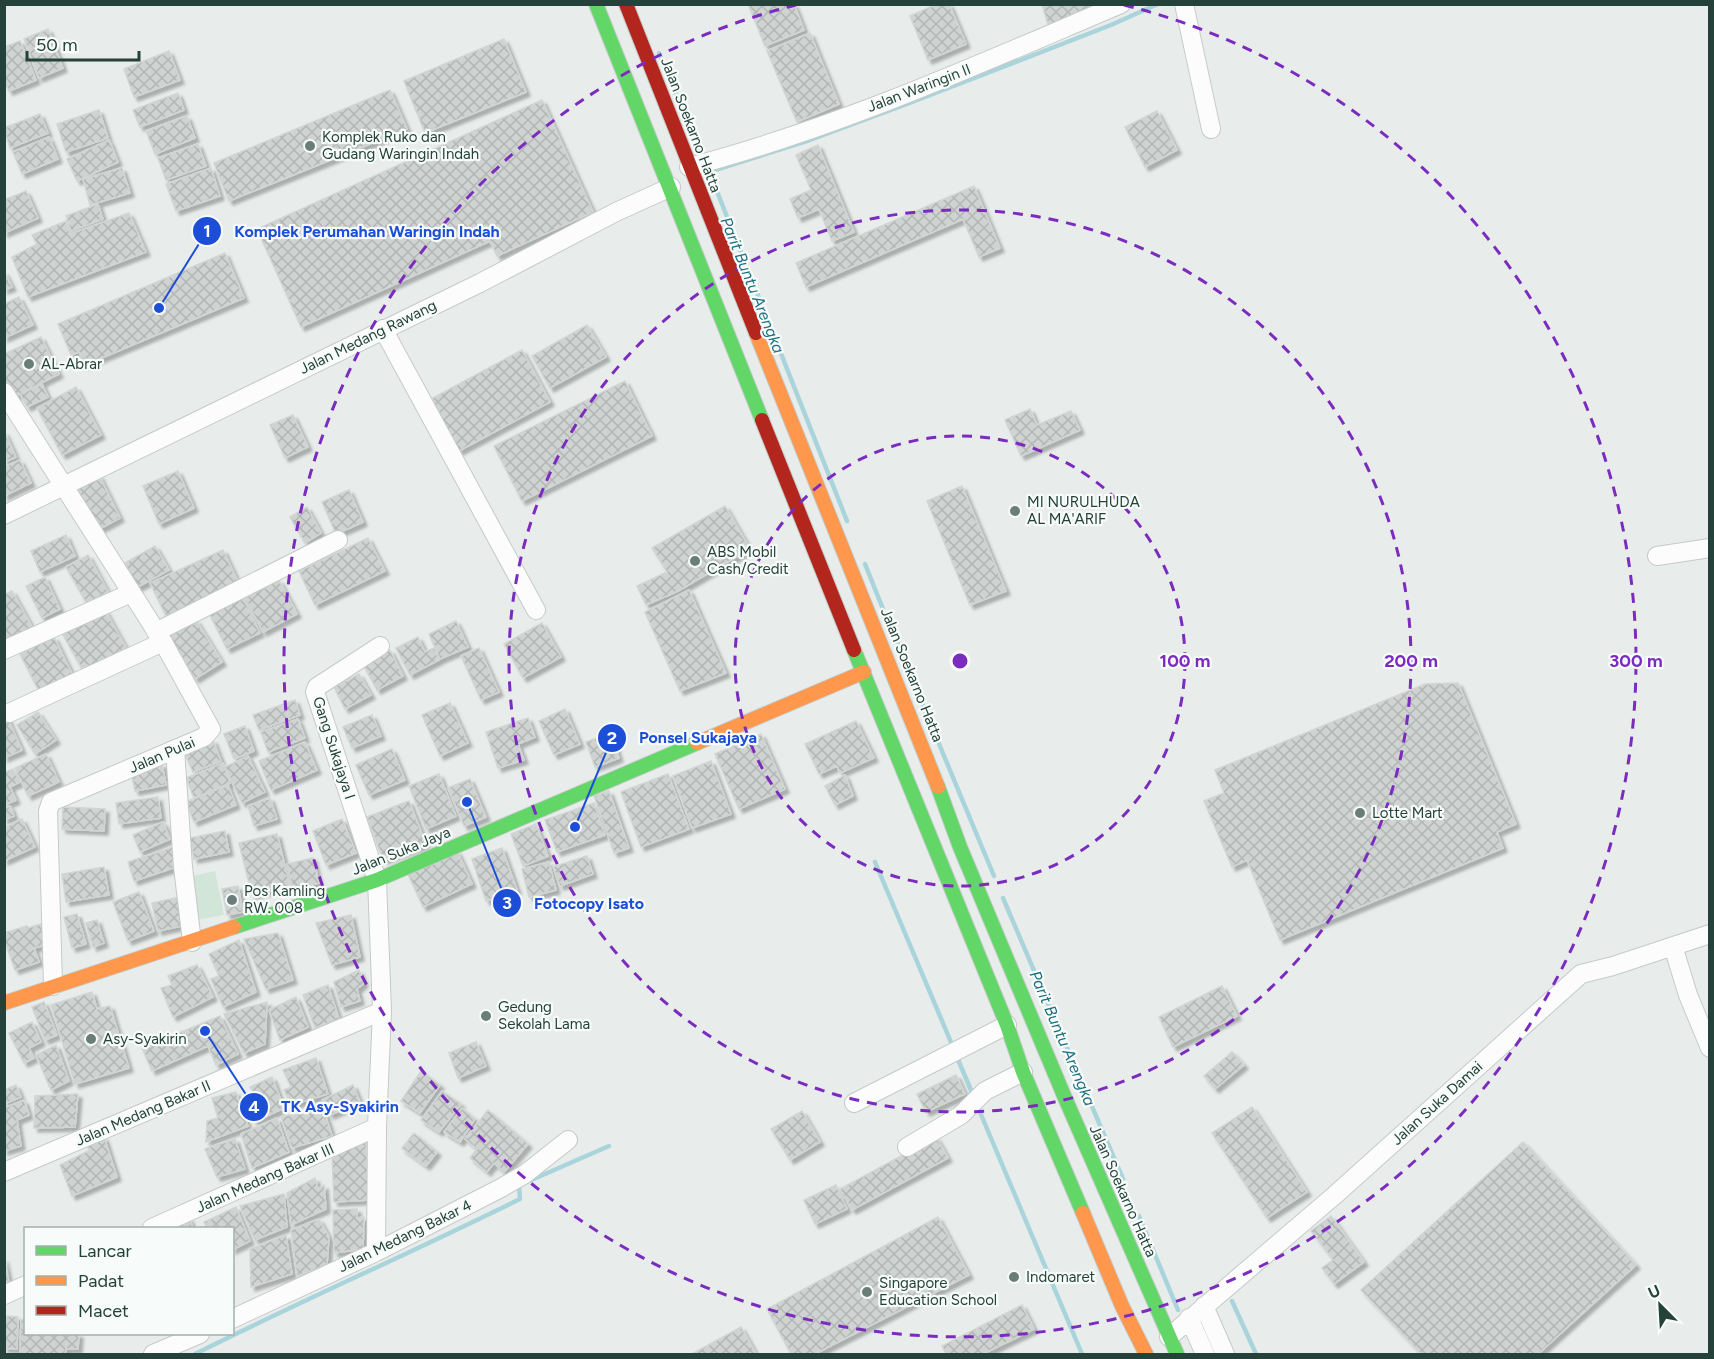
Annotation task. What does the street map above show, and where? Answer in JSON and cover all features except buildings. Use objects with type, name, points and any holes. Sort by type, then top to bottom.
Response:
[{"type":"main road","points":[[597,4],[1023,1072],[1122,1306],[1146,1354]]},
{"type":"main road","name":"Jalan Soekarno Hatta","points":[[626,4],[878,633],[960,847],[1074,1118],[1177,1354]]},
{"type":"main road","name":"Jalan Suka Jaya","points":[[4,1003],[377,880],[864,672]]},
{"type":"main road","points":[[937,857],[960,847]]},
{"type":"street","name":"Jalan Waringin II","points":[[692,166],[805,132],[965,70],[1121,4]]},
{"type":"street","points":[[1184,4],[1211,129]]},
{"type":"street","name":"Jalan Medang Rawang","points":[[4,515],[480,283],[616,212],[670,187]]},
{"type":"street","points":[[383,329],[536,610]]},
{"type":"street","name":"Jalan Pulai","points":[[4,392],[10,413],[65,485],[160,637],[211,729],[204,737],[51,802],[48,811],[53,987]]},
{"type":"street","points":[[9,713],[160,637],[338,540]]},
{"type":"street","points":[[1657,556],[1710,548]]},
{"type":"street","points":[[4,650],[131,593]]},
{"type":"street","name":"Gang Sukajaya I","points":[[377,880],[315,692],[317,687],[380,646]]},
{"type":"street","points":[[175,749],[183,867],[192,942]]},
{"type":"street","points":[[376,1252],[377,1127],[382,1011],[377,880]]},
{"type":"street","name":"Jalan Suka Damai","points":[[1169,1337],[1335,1195],[1581,974],[1710,934]]},
{"type":"street","points":[[1673,946],[1688,995],[1710,1048]]},
{"type":"street","name":"Jalan Medang Bakar II","points":[[4,1172],[382,1011]]},
{"type":"street","points":[[854,1103],[1006,1025]]},
{"type":"street","points":[[907,1147],[961,1115],[985,1091],[1023,1072]]},
{"type":"street","name":"Jalan Medang Bakar III","points":[[154,1227],[377,1127]]},
{"type":"street","name":"Jalan Medang Bakar 4","points":[[234,1317],[376,1252],[501,1188],[525,1174],[568,1140]]},
{"type":"street","points":[[4,1295],[24,1286]]},
{"type":"street","points":[[1204,1306],[1226,1354]]},
{"type":"street","points":[[1189,1318],[1205,1354]]},
{"type":"street","points":[[153,1354],[198,1335]]},
{"type":"green space","points":[[215,871],[224,915],[196,920],[188,877]]},
{"type":"waterway","points":[[709,172],[810,140],[907,104],[1111,25],[1158,4]]},
{"type":"waterway","name":"Parit Buntu Arengka","points":[[659,53],[703,159]]},
{"type":"waterway","name":"Parit Buntu Arengka","points":[[707,166],[847,521]]},
{"type":"waterway","name":"Parit Buntu Arengka","points":[[865,564],[883,609]]},
{"type":"waterway","name":"Parit Buntu Arengka","points":[[891,624],[910,677]]},
{"type":"waterway","name":"Parit Buntu Arengka","points":[[917,691],[994,876]]},
{"type":"waterway","points":[[875,862],[953,1047]]},
{"type":"waterway","name":"Parit Buntu Arengka","points":[[1003,898],[1123,1179]]},
{"type":"waterway","points":[[956,1055],[974,1097]]},
{"type":"waterway","points":[[977,1105],[1082,1354]]},
{"type":"waterway","points":[[529,1181],[609,1146]]},
{"type":"waterway","points":[[234,1335],[520,1199],[519,1185],[521,1185]]},
{"type":"waterway","name":"Parit Buntu Arengka","points":[[1139,1216],[1178,1310]]},
{"type":"waterway","points":[[1232,1301],[1256,1354]]},
{"type":"waterway","points":[[195,1354],[233,1335]]},
{"type":"traffic: fast","points":[[596,4],[762,420]]},
{"type":"traffic: fast","points":[[854,650],[1007,1025],[1023,1072],[1083,1213]]},
{"type":"traffic: fast","points":[[234,927],[377,880],[697,743]]},
{"type":"traffic: fast","points":[[938,787],[960,847],[1065,1098],[1177,1354]]},
{"type":"traffic: slow","points":[[756,333],[938,787]]},
{"type":"traffic: slow","points":[[697,743],[864,672]]},
{"type":"traffic: slow","points":[[4,1003],[234,927]]},
{"type":"traffic: slow","points":[[1083,1213],[1122,1306],[1146,1354]]},
{"type":"traffic: jam","points":[[626,4],[756,333]]},
{"type":"traffic: jam","points":[[762,420],[854,650]]},
{"type":"place","name":"Komplek Ruko dan Gudang Waringin Indah","points":[[310,146]]},
{"type":"place","name":"Komplek Perumahan Waringin Indah","points":[[159,308]]},
{"type":"place","name":"AL-Abrar","points":[[29,364]]},
{"type":"place","name":"MI NURULHUDA AL MA'ARIF","points":[[1015,511]]},
{"type":"place","name":"ABS Mobil Cash/Credit","points":[[695,561]]},
{"type":"place","name":"Fotocopy Isato","points":[[467,802]]},
{"type":"place","name":"Lotte Mart","points":[[1360,813]]},
{"type":"place","name":"Ponsel Sukajaya","points":[[575,827]]},
{"type":"place","name":"Pos Kamling RW. 008","points":[[232,900]]},
{"type":"place","name":"Gedung Sekolah Lama","points":[[486,1016]]},
{"type":"place","name":"TK Asy-Syakirin","points":[[205,1031]]},
{"type":"place","name":"Asy-Syakirin","points":[[91,1039]]},
{"type":"place","name":"Indomaret","points":[[1014,1277]]},
{"type":"place","name":"Singapore Education School","points":[[867,1292]]}]
